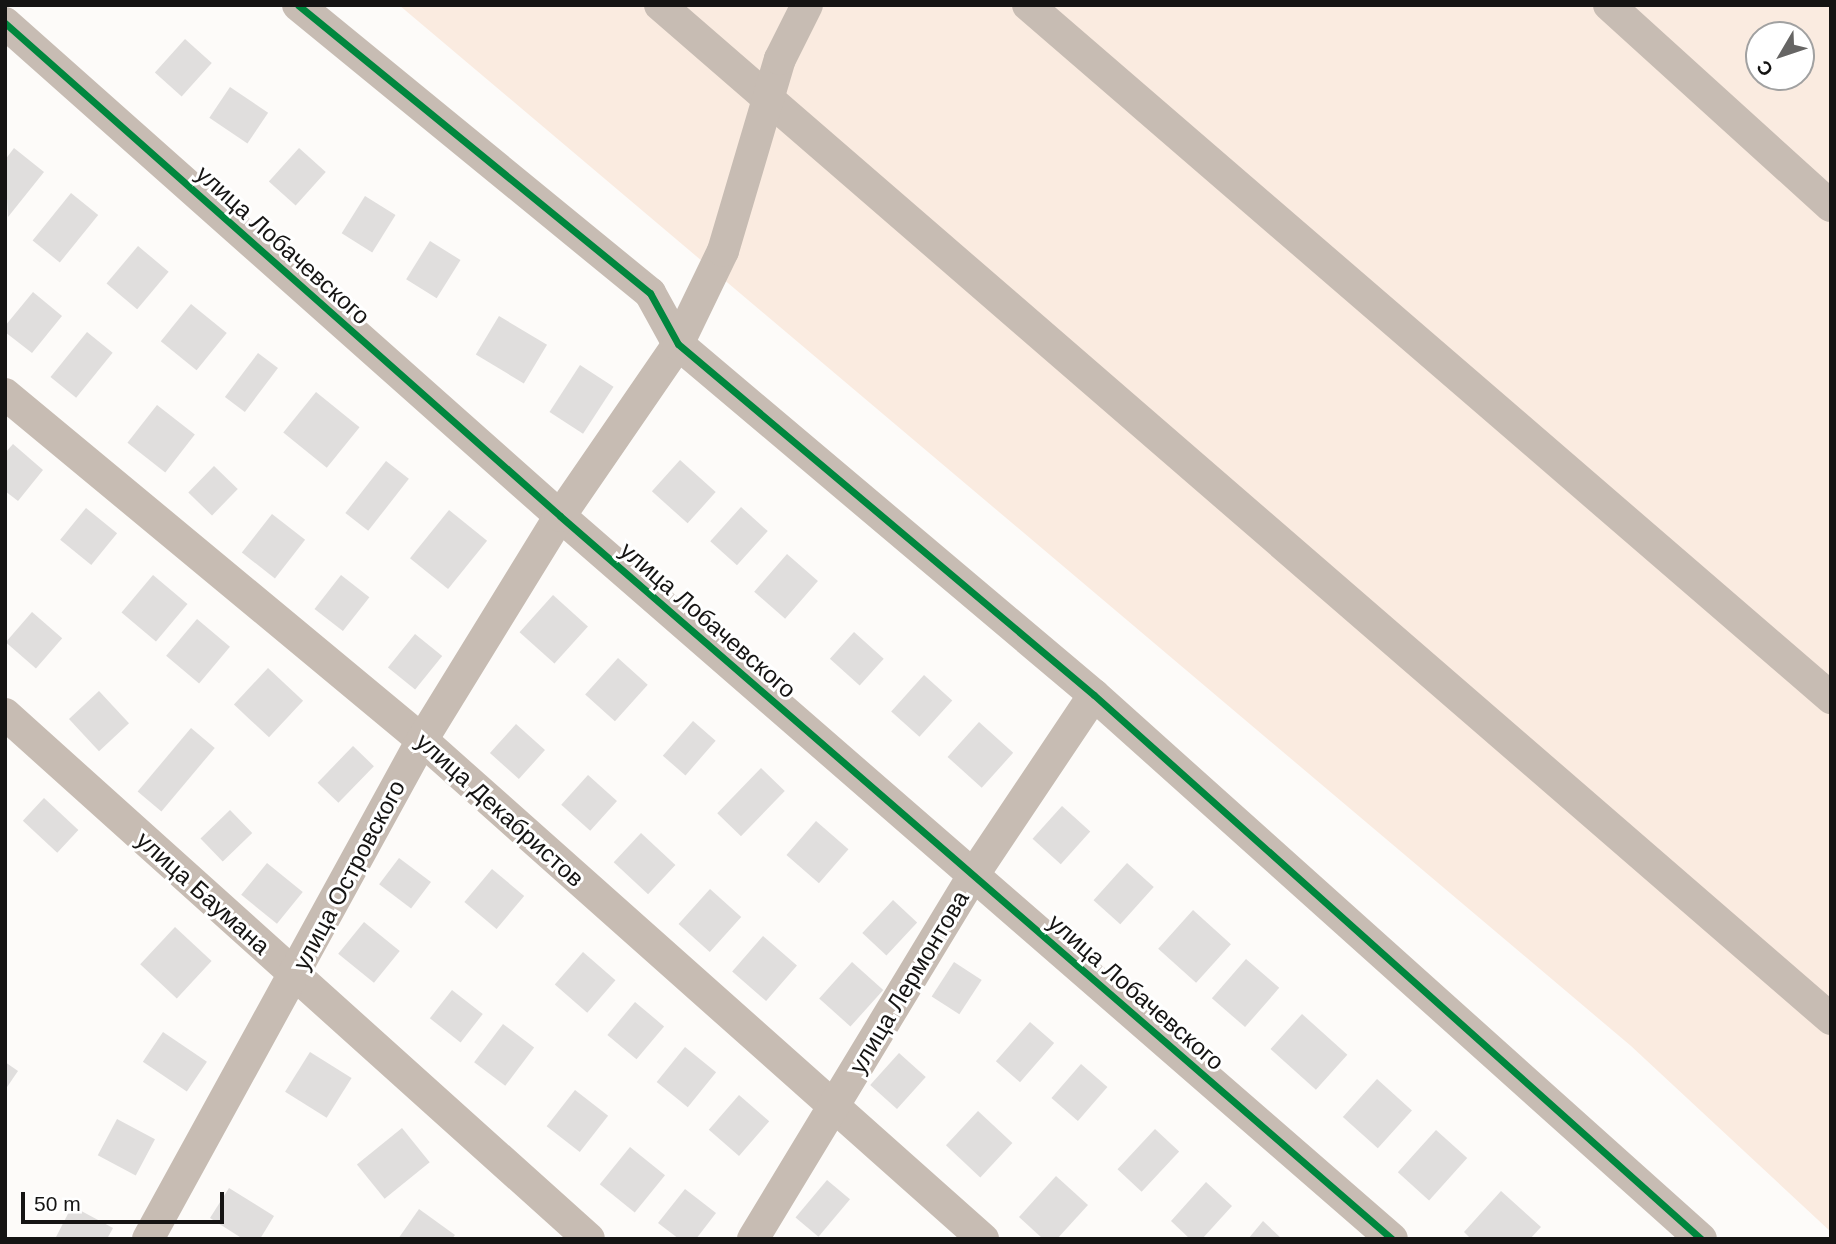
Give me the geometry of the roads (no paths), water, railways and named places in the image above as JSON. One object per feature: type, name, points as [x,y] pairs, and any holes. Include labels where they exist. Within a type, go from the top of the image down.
[{"type":"street","points":[[298,5],[650,293],[678,344],[1094,695],[1700,1239]]},
{"type":"street","points":[[660,5],[1831,1018]]},
{"type":"street","name":"улица Островского","points":[[148,1239],[422,740],[559,516],[678,344],[723,251],[780,59],[807,5]]},
{"type":"street","points":[[1028,5],[1831,698]]},
{"type":"street","points":[[1609,5],[1831,206]]},
{"type":"street","name":"улица Лобачевского","points":[[5,23],[559,516],[1392,1239]]},
{"type":"street","name":"улица Декабристов","points":[[5,394],[422,740],[983,1239]]},
{"type":"street","name":"улица Лермонтова","points":[[753,1239],[972,877],[1094,695]]},
{"type":"street","name":"улица Баумана","points":[[5,714],[589,1239]]}]
